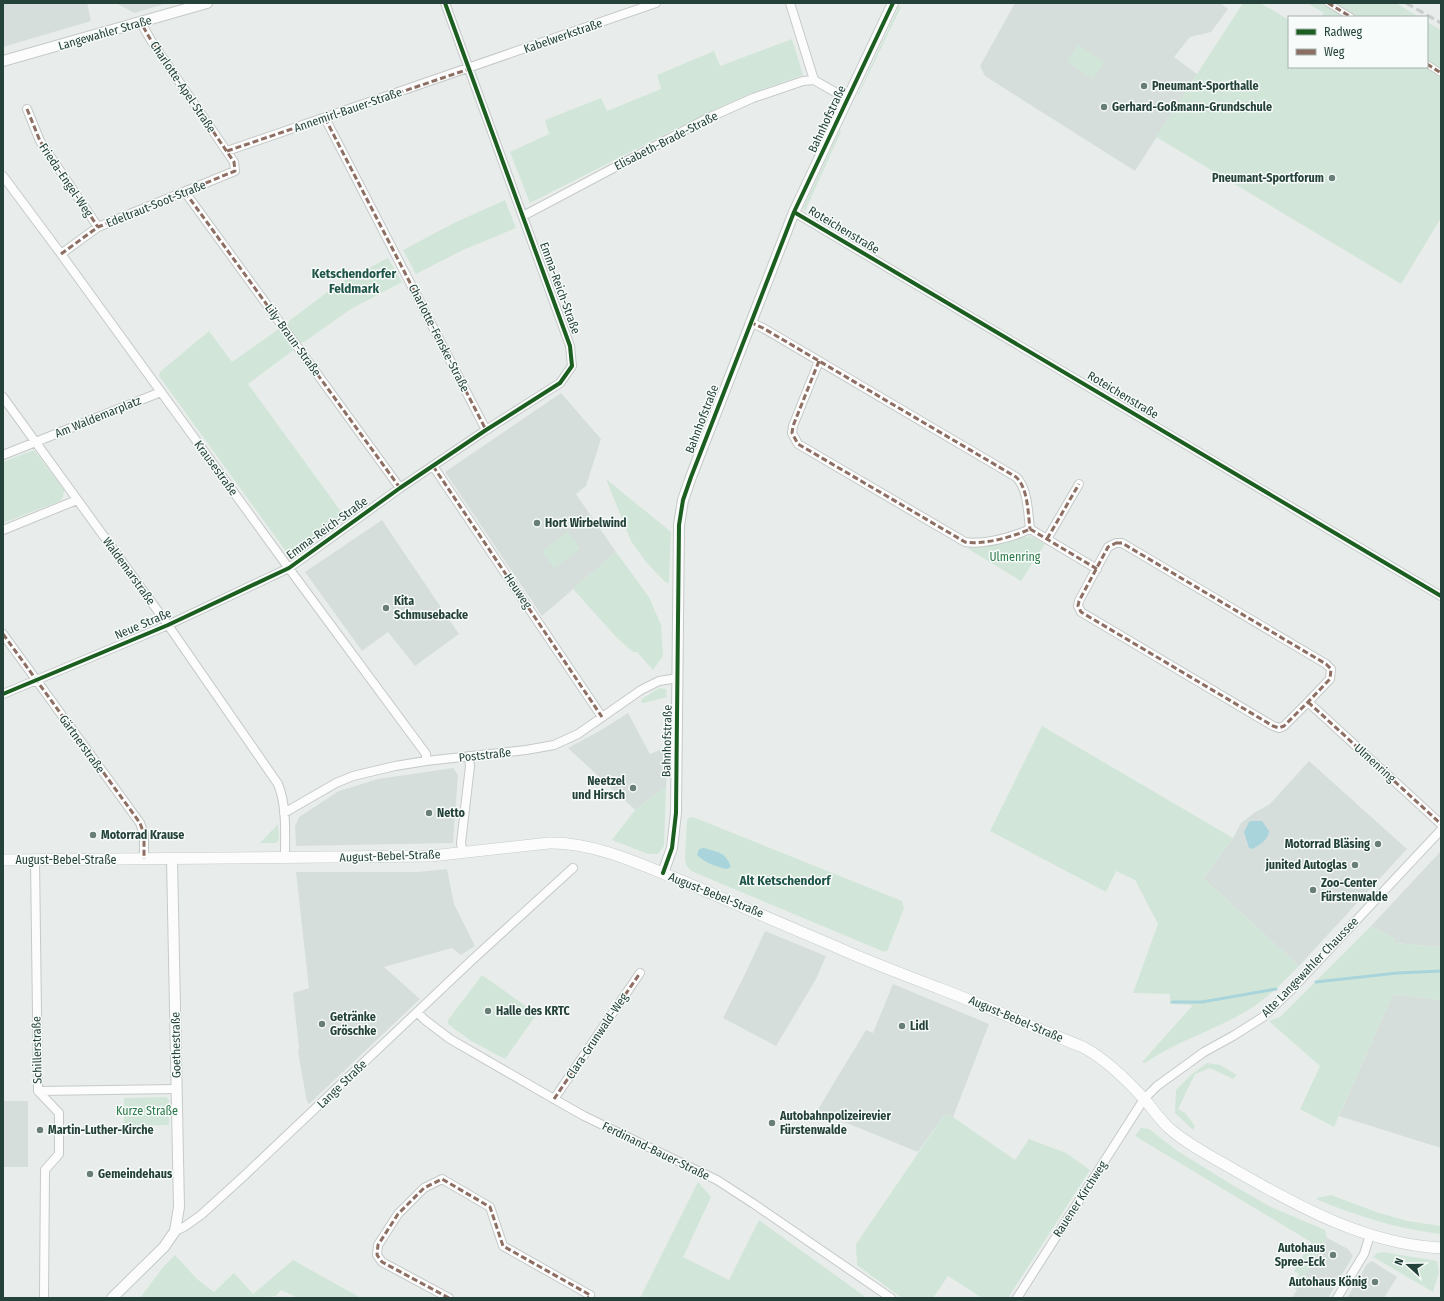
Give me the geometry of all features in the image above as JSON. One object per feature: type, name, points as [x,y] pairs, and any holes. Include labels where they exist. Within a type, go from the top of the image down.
[{"type":"main road","name":"August-Bebel-Straße","points":[[3,860],[431,856],[549,843],[575,844],[610,853],[663,873],[879,965],[947,991],[1083,1047],[1096,1054],[1116,1071],[1144,1099],[1169,1128],[1189,1143],[1283,1198],[1370,1235],[1388,1241],[1422,1247],[1441,1248]]},
{"type":"street","name":"Langewahler Straße","points":[[3,62],[207,3]]},
{"type":"street","name":"Emma-Reich-Straße","points":[[289,568],[400,488],[486,430],[560,383],[572,366],[570,346],[445,3]]},
{"type":"street","name":"Kabelwerkstraße","points":[[469,68],[656,3]]},
{"type":"street","points":[[790,3],[814,80],[847,99]]},
{"type":"street","name":"Bahnhofstraße","points":[[663,873],[672,848],[676,808],[678,552],[679,525],[684,500],[691,477],[750,322],[794,212],[893,3]]},
{"type":"street","points":[[1328,3],[1349,16]]},
{"type":"street","name":"Charlotte-Apel-Straße","points":[[141,23],[152,42],[227,151]]},
{"type":"street","points":[[1428,65],[1441,73]]},
{"type":"street","name":"Annemirl-Bauer-Straße","points":[[227,151],[469,68]]},
{"type":"street","name":"Elisabeth-Brade-Straße","points":[[523,216],[706,119],[753,98],[803,81],[814,80]]},
{"type":"street","name":"Frieda-Engel-Weg","points":[[27,109],[40,141],[98,227]]},
{"type":"street","name":"Charlotte-Fenske-Straße","points":[[325,118],[486,430]]},
{"type":"street","name":"Edeltraut-Soot-Straße","points":[[61,254],[98,227],[235,171],[234,162],[227,151]]},
{"type":"street","name":"Krausestraße","points":[[3,176],[426,754],[426,761]]},
{"type":"street","name":"Lily-Braun-Straße","points":[[185,192],[400,488]]},
{"type":"street","name":"Roteichenstraße","points":[[794,212],[1441,596]]},
{"type":"street","points":[[750,322],[763,328],[1016,477],[1021,482],[1024,489],[1030,529]]},
{"type":"street","points":[[818,361],[793,426],[792,433],[798,444],[965,542],[975,544],[1020,534],[1030,529]]},
{"type":"street","name":"Am Waldemarplatz","points":[[3,455],[161,392]]},
{"type":"street","name":"Waldemarstraße","points":[[3,397],[168,625],[278,784],[281,791],[284,813],[285,858]]},
{"type":"street","name":"Heuweg","points":[[433,466],[602,717]]},
{"type":"street","points":[[1047,539],[1079,484]]},
{"type":"street","points":[[3,530],[77,500]]},
{"type":"street","points":[[1030,529],[1097,569]]},
{"type":"street","points":[[1116,543],[1122,543],[1326,664],[1331,669],[1330,679],[1308,702],[1284,726],[1279,728],[1273,726],[1081,612],[1078,606],[1079,601],[1108,547],[1116,543]]},
{"type":"street","name":"Neue Straße","points":[[3,694],[168,625],[289,568]]},
{"type":"street","name":"Gärtnerstraße","points":[[3,634],[140,824],[144,834],[144,859]]},
{"type":"street","name":"Poststraße","points":[[284,813],[336,783],[353,776],[395,766],[426,761],[526,750],[554,745],[578,734],[641,690],[659,681],[678,678]]},
{"type":"street","name":"Ulmenring","points":[[1308,702],[1441,824]]},
{"type":"street","points":[[463,853],[461,843],[470,766],[469,756]]},
{"type":"street","name":"Alte Langewahler Chaussee","points":[[1144,1099],[1157,1086],[1204,1052],[1233,1036],[1263,1016],[1291,990],[1441,830]]},
{"type":"street","name":"Goethestraße","points":[[172,859],[179,1207],[175,1231]]},
{"type":"street","name":"Schillerstraße","points":[[35,860],[38,1091],[59,1113],[60,1154],[45,1170],[44,1298]]},
{"type":"street","name":"Lange Straße","points":[[112,1298],[164,1247],[175,1231],[184,1227],[201,1214],[239,1180],[472,960],[573,868]]},
{"type":"street","name":"Clara-Grunwald-Weg","points":[[554,1099],[640,973]]},
{"type":"street","name":"Ferdinand-Bauer-Straße","points":[[418,1012],[425,1020],[450,1039],[584,1116],[717,1180],[891,1298]]},
{"type":"street","points":[[38,1091],[176,1089]]},
{"type":"street","name":"Rauener Kirchweg","points":[[1017,1298],[1144,1099]]},
{"type":"street","points":[[449,1298],[382,1262],[377,1255],[378,1245],[398,1214],[424,1188],[442,1179],[490,1207],[503,1246],[590,1295],[588,1298]]},
{"type":"street","points":[[1337,1298],[1364,1254],[1370,1235]]},
{"type":"shaded area","points":[[3,3],[87,3],[91,21],[3,47]]},
{"type":"shaded area","points":[[116,3],[168,3],[134,13]]},
{"type":"shaded area","name":"Gerhard-Goßmann-Grundschule","points":[[1015,3],[1220,3],[1228,9],[1211,32],[1190,37],[1174,57],[1197,74],[1135,171],[985,76],[980,66]]},
{"type":"shaded area","name":"Hort Wirbelwind","points":[[561,393],[601,439],[586,486],[576,494],[616,552],[542,616],[445,472]]},
{"type":"shaded area","name":"Kita Schmusebacke","points":[[382,520],[459,634],[415,666],[388,632],[362,651],[305,572]]},
{"type":"shaded area","points":[[628,713],[650,754],[669,746],[666,787],[635,810],[568,748]]},
{"type":"shaded area","points":[[1309,761],[1407,849],[1299,966],[1203,878],[1233,838],[1241,823],[1254,813],[1270,804]]},
{"type":"shaded area","name":"Netto","points":[[453,768],[458,775],[453,843],[296,846],[295,826],[299,817],[339,791],[378,779]]},
{"type":"shaded area","points":[[1441,851],[1441,947],[1395,943],[1394,938],[1371,926]]},
{"type":"shaded area","points":[[447,869],[454,904],[475,946],[461,955],[452,948],[384,967],[420,999],[309,1104],[307,1102],[298,1052],[299,1048],[293,993],[309,988],[296,872],[417,872]]},
{"type":"shaded area","points":[[765,931],[826,956],[816,979],[776,1046],[723,1018]]},
{"type":"shaded area","points":[[893,984],[989,1024],[953,1117],[945,1114],[918,1152],[817,1111],[866,1030],[873,1033]]},
{"type":"shaded area","points":[[1393,994],[1441,1000],[1441,1148],[1339,1116]]},
{"type":"shaded area","points":[[3,1101],[28,1101],[28,1167],[3,1167]]},
{"type":"shaded area","points":[[1327,1238],[1348,1249],[1353,1256],[1328,1298],[1292,1298]]},
{"type":"shaded area","name":"Autohaus König","points":[[1372,1261],[1397,1277],[1384,1298],[1347,1298],[1367,1264]]},
{"type":"green space","name":"Pneumant-Sportforum","points":[[1243,3],[1260,3],[1288,19],[1288,68],[1428,68],[1428,23],[1441,30],[1441,218],[1401,284],[1156,137]]},
{"type":"green space","points":[[1307,3],[1396,3],[1417,16],[1322,16],[1324,13]]},
{"type":"green space","points":[[899,6],[901,7],[858,96],[858,94]]},
{"type":"green space","points":[[792,39],[803,75],[749,94],[709,112],[530,203],[510,152],[549,134],[545,120],[601,98],[607,111],[661,89],[657,75],[714,51],[720,66]]},
{"type":"green space","points":[[1078,45],[1104,62],[1093,79],[1067,62]]},
{"type":"green space","points":[[840,130],[840,134],[805,211],[803,208]]},
{"type":"green space","points":[[505,200],[516,228],[463,250],[416,274],[403,250],[454,223]]},
{"type":"green space","points":[[388,258],[402,282],[351,309],[304,342],[300,343],[287,327],[289,321],[338,284]]},
{"type":"green space","points":[[280,328],[295,349],[248,384],[345,517],[290,557],[159,376],[160,372],[209,331],[232,362]]},
{"type":"green space","points":[[34,450],[64,490],[63,497],[60,501],[3,523],[3,462]]},
{"type":"green space","points":[[606,479],[671,532],[669,583],[665,582],[646,562],[631,541]]},
{"type":"green space","points":[[568,532],[580,549],[554,568],[542,551]]},
{"type":"green space","name":"Ulmenring","points":[[1031,536],[1045,544],[1021,581],[967,548]]},
{"type":"green space","points":[[616,552],[649,597],[661,625],[663,656],[653,670],[637,652],[633,652],[618,639],[573,589]]},
{"type":"green space","points":[[659,688],[666,689],[667,697],[643,703],[641,702],[642,699]]},
{"type":"green space","points":[[1042,726],[1233,838],[1203,878],[1299,966],[1272,992],[1253,1007],[1226,1022],[1171,1048],[1145,1063],[1142,1062],[1193,1005],[1170,1004],[1170,994],[1133,993],[1158,924],[1135,880],[1116,871],[1106,892],[990,831]]},
{"type":"green space","points":[[666,787],[664,846],[658,854],[648,854],[612,840],[635,810]]},
{"type":"green space","points":[[693,817],[902,901],[904,908],[886,952],[691,871],[686,865],[685,857],[687,820]]},
{"type":"green space","points":[[278,824],[279,840],[276,843],[260,843]]},
{"type":"green space","points":[[1371,926],[1394,938],[1395,943],[1441,947],[1441,1000],[1393,994],[1334,1127],[1300,1109],[1320,1066],[1269,1021],[1280,1017]]},
{"type":"green space","points":[[482,975],[537,1014],[505,1059],[471,1041],[448,1024],[448,1020]]},
{"type":"green space","points":[[1207,1063],[1220,1065],[1237,1075],[1233,1079],[1210,1068],[1195,1074],[1178,1109],[1185,1113],[1195,1126],[1193,1130],[1175,1113],[1176,1090],[1192,1074]]},
{"type":"green space","name":"Kurze Straße","points":[[166,1097],[169,1100],[169,1125],[124,1126],[124,1098]]},
{"type":"green space","points":[[945,1114],[953,1117],[1015,1160],[1029,1139],[1066,1153],[1090,1170],[1008,1298],[982,1298],[948,1276],[933,1298],[902,1298],[857,1265],[856,1244]]},
{"type":"green space","points":[[1141,1128],[1149,1129],[1176,1150],[1271,1207],[1325,1230],[1327,1238],[1297,1290],[1292,1287],[1299,1274],[1294,1271],[1311,1242],[1135,1136]]},
{"type":"green space","points":[[698,1182],[711,1197],[683,1257],[729,1280],[759,1220],[867,1298],[640,1298]]},
{"type":"green space","points":[[1331,1195],[1379,1213],[1408,1221],[1441,1226],[1441,1234],[1409,1229],[1377,1221],[1316,1199]]},
{"type":"green space","points":[[1383,1252],[1437,1261],[1439,1272],[1433,1292],[1373,1257],[1377,1253]]},
{"type":"green space","points":[[175,1255],[197,1279],[214,1292],[234,1273],[253,1294],[293,1260],[361,1298],[298,1298],[281,1290],[276,1296],[245,1298],[140,1298],[164,1266]]},
{"type":"water","points":[[1251,821],[1262,821],[1269,831],[1267,837],[1252,849],[1249,848],[1244,832]]},
{"type":"water","points":[[704,848],[724,855],[731,867],[727,869],[711,864],[697,855],[699,849]]},
{"type":"waterway","points":[[1316,982],[1397,973],[1441,971]]},
{"type":"waterway","points":[[1172,1002],[1202,1002],[1276,989]]},
{"type":"railway","points":[[1406,3],[1441,23]]},
{"type":"marked path","points":[[1328,3],[1349,16]]},
{"type":"marked path","points":[[61,254],[98,227],[235,171],[234,162],[152,42],[141,23]]},
{"type":"marked path","points":[[1428,65],[1441,73]]},
{"type":"marked path","points":[[227,151],[469,69]]},
{"type":"marked path","points":[[27,109],[40,141],[98,227]]},
{"type":"marked path","points":[[325,118],[486,430]]},
{"type":"marked path","points":[[185,192],[400,488]]},
{"type":"marked path","points":[[750,322],[763,328],[1016,477],[1025,494],[1030,529]]},
{"type":"marked path","points":[[819,361],[793,426],[792,433],[798,444],[965,542],[973,543],[998,540],[1030,529]]},
{"type":"marked path","points":[[433,466],[602,717]]},
{"type":"marked path","points":[[1047,539],[1079,484]]},
{"type":"marked path","points":[[1030,529],[1097,569]]},
{"type":"marked path","points":[[1116,543],[1122,543],[1326,664],[1331,669],[1330,679],[1284,726],[1279,728],[1273,726],[1081,612],[1078,606],[1079,601],[1108,547],[1116,543]]},
{"type":"marked path","points":[[3,634],[140,823],[144,834],[144,859]]},
{"type":"marked path","points":[[1308,702],[1441,824]]},
{"type":"marked path","points":[[554,1099],[640,973]]},
{"type":"marked path","points":[[449,1298],[382,1262],[377,1255],[378,1245],[398,1214],[424,1188],[442,1179],[490,1207],[503,1246],[590,1295],[588,1298]]},
{"type":"cycle path","points":[[3,694],[168,625],[289,568],[400,488],[486,430],[560,383],[572,366],[570,346],[445,3]]},
{"type":"cycle path","points":[[663,873],[672,848],[676,813],[679,525],[683,500],[794,212],[893,3]]},
{"type":"cycle path","points":[[794,212],[1441,596]]},
{"type":"place","name":"Pneumant-Sporthalle","points":[[1144,86]]},
{"type":"place","name":"Gerhard-Goßmann-Grundschule","points":[[1104,107]]},
{"type":"place","name":"Pneumant-Sportforum","points":[[1332,178]]},
{"type":"place","name":"Hort Wirbelwind","points":[[537,523]]},
{"type":"place","name":"Kita Schmusebacke","points":[[386,608]]},
{"type":"place","name":"Neetzel und Hirsch","points":[[633,788]]},
{"type":"place","name":"Netto","points":[[429,813]]},
{"type":"place","name":"Motorrad Krause","points":[[93,835]]},
{"type":"place","name":"Motorrad Bläsing","points":[[1378,844]]},
{"type":"place","name":"junited Autoglas","points":[[1355,865]]},
{"type":"place","name":"Zoo-Center Fürstenwalde","points":[[1313,890]]},
{"type":"place","name":"Halle des KRTC","points":[[488,1011]]},
{"type":"place","name":"Getränke Gröschke","points":[[322,1024]]},
{"type":"place","name":"Lidl","points":[[902,1026]]},
{"type":"place","name":"Autobahnpolizeirevier Fürstenwalde","points":[[772,1123]]},
{"type":"place","name":"Martin-Luther-Kirche","points":[[40,1130]]},
{"type":"place","name":"Gemeindehaus","points":[[90,1174]]},
{"type":"place","name":"Autohaus Spree-Eck","points":[[1333,1255]]},
{"type":"place","name":"Autohaus König","points":[[1375,1282]]},
{"type":"district","name":"Ketschendorfer Feldmark","points":[[354,280]]},
{"type":"district","name":"Alt Ketschendorf","points":[[785,880]]}]
